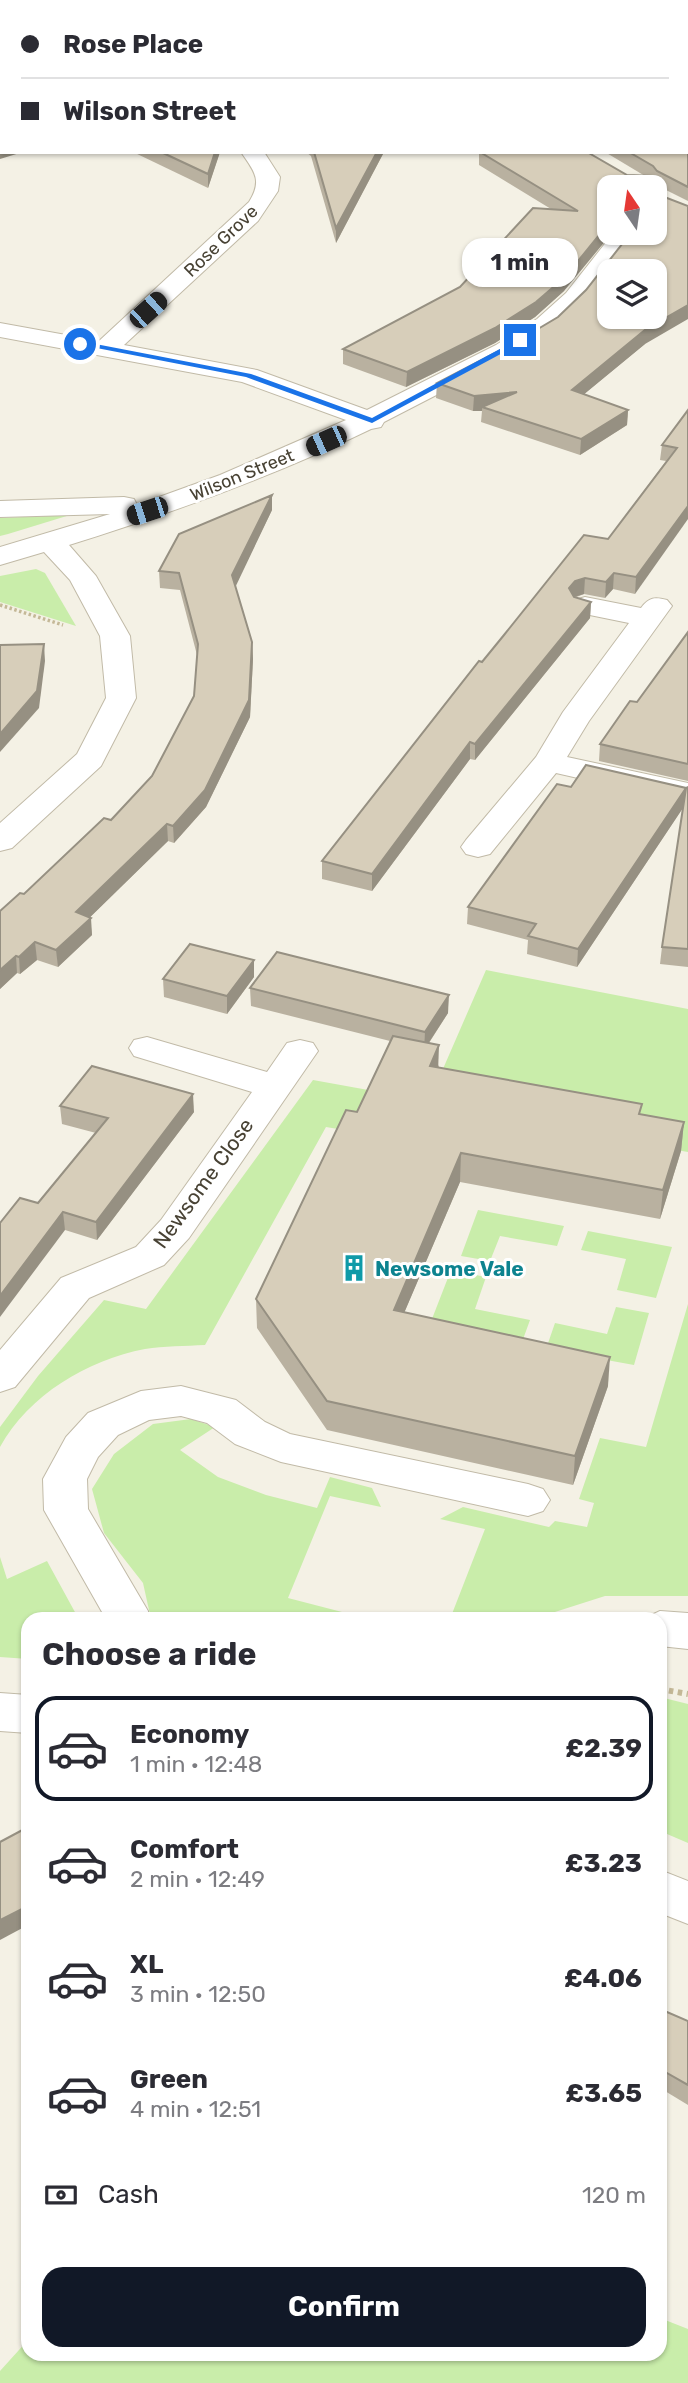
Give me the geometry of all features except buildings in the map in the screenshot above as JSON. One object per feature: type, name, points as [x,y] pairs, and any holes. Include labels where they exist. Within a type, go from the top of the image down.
[{"type":"street","name":"Rose Grove","points":[[106,348],[250,216],[267,195],[270,179],[265,165],[254,154]]},
{"type":"street","name":"Wilson Street","points":[[0,556],[171,503],[257,471],[372,421],[520,340],[558,315],[616,245]]},
{"type":"street","points":[[0,330],[248,375],[372,421]]},
{"type":"street","points":[[0,509],[171,503]]},
{"type":"street","points":[[0,841],[90,759],[121,698],[116,636],[82,576],[50,542]]},
{"type":"street","points":[[478,847],[549,761],[574,719],[653,612],[585,606]]},
{"type":"street","points":[[549,761],[578,770],[688,793]]},
{"type":"street","points":[[148,1048],[273,1086]]},
{"type":"street","name":"Newsome Close","points":[[0,1377],[75,1288],[150,1256],[175,1228],[300,1051]]},
{"type":"street","points":[[125,1612],[66,1510],[65,1479],[81,1448],[103,1424],[141,1406],[181,1401],[221,1411],[250,1433],[281,1447],[528,1500]]},
{"type":"street","points":[[667,1630],[688,1631]]},
{"type":"street","points":[[0,1712],[21,1714]]},
{"type":"street","points":[[667,1894],[688,1903]]},
{"type":"path","points":[[0,605],[77,630],[116,636]]},
{"type":"path","points":[[667,1690],[688,1694]]},
{"type":"green space","points":[[70,515],[8,534],[0,536],[0,518]]},
{"type":"green space","points":[[36,569],[45,573],[76,626],[0,602],[0,576]]},
{"type":"green space","points":[[486,970],[688,1009],[688,1152],[636,1143],[409,1141],[326,1127],[205,1345],[145,1349],[123,1354],[81,1371],[43,1396],[27,1411],[0,1447],[0,1427],[38,1376],[104,1300],[146,1309],[313,1080],[429,1101]]},
{"type":"green space","points":[[478,1210],[564,1226],[557,1246],[500,1236],[490,1261],[461,1256]]},
{"type":"green space","points":[[588,1231],[672,1247],[656,1298],[617,1290],[626,1259],[581,1250]]},
{"type":"green space","points":[[451,1270],[486,1277],[475,1309],[530,1320],[522,1342],[430,1324]]},
{"type":"green space","points":[[688,1304],[688,1596],[605,1596],[555,1612],[453,1612],[485,1529],[440,1519],[463,1507],[549,1527],[555,1521],[587,1527],[594,1503],[579,1499],[600,1438],[646,1447]]},
{"type":"green space","points":[[616,1307],[649,1313],[634,1365],[546,1349],[555,1323],[607,1334]]},
{"type":"green space","points":[[191,1419],[215,1427],[180,1450],[218,1477],[266,1495],[317,1508],[330,1477],[372,1488],[381,1507],[330,1496],[288,1598],[342,1612],[149,1612],[143,1583],[104,1533],[92,1489],[114,1454],[153,1424]]},
{"type":"green space","points":[[0,1557],[7,1579],[47,1561],[75,1612],[21,1612],[21,1658],[0,1657]]},
{"type":"green space","points":[[667,1699],[688,1704],[688,1843],[667,1834]]},
{"type":"green space","points":[[667,2321],[688,2329],[688,2383],[0,2383],[0,2371],[21,2348],[21,2361],[667,2361]]},
{"type":"place","name":"Newsome Vale","points":[[354,1268]]},
{"type":"route","points":[[80,344],[248,375],[372,421],[520,340]]}]
